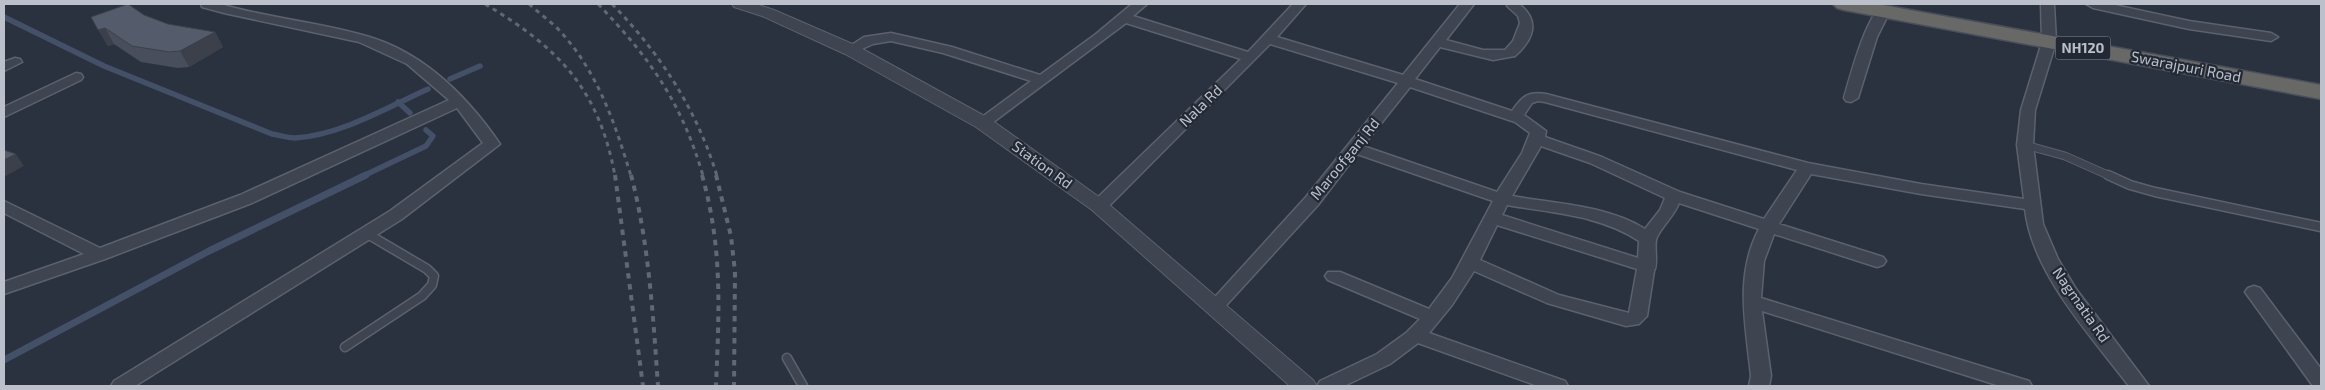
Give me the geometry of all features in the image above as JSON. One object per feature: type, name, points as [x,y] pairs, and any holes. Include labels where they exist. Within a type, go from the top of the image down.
[{"type":"highway","name":"Swarajpuri Road","points":[[1844,4],[2321,92]]},
{"type":"street","points":[[121,386],[396,215],[492,144],[459,101],[412,61],[363,39],[207,4]]},
{"type":"street","name":"Station Rd","points":[[740,4],[768,13],[851,50],[983,123],[1099,206],[1305,386]]},
{"type":"street","points":[[983,123],[1125,18],[1140,4]]},
{"type":"street","name":"Nala Rd","points":[[1099,206],[1251,58],[1300,4]]},
{"type":"street","name":"Maroofganj Rd","points":[[1214,308],[1312,201],[1466,4]]},
{"type":"street","points":[[1438,42],[1486,54],[1506,56],[1512,51],[1526,29],[1527,23],[1526,17],[1512,4]]},
{"type":"street","name":"Nagmatia Rd","points":[[2048,4],[2049,42],[2028,110],[2025,144],[2035,224],[2049,260],[2069,293],[2139,386]]},
{"type":"street","points":[[2093,4],[2181,23],[2271,37]]},
{"type":"street","points":[[1851,98],[1870,37],[1883,11]]},
{"type":"street","points":[[1125,18],[1251,58]]},
{"type":"street","points":[[851,50],[869,40],[891,37],[947,50],[1042,80]]},
{"type":"street","points":[[1268,39],[1407,81],[1515,117],[1538,131],[1538,140],[1502,199],[1470,264],[1449,299],[1416,335],[1390,355],[1326,386]]},
{"type":"street","points":[[4,113],[76,77]]},
{"type":"street","points":[[1515,117],[1527,100],[1538,97],[1546,98],[1807,168],[1921,189],[2032,205]]},
{"type":"street","points":[[4,288],[99,255],[246,199],[459,101]]},
{"type":"street","points":[[1538,140],[1596,160],[1674,196],[1876,261]]},
{"type":"street","points":[[1354,148],[1502,199],[1564,208],[1629,227],[1647,238],[1650,246],[1648,267],[1638,316],[1633,320],[1626,320],[1553,299],[1470,264]]},
{"type":"street","points":[[1759,386],[1761,376],[1753,302],[1754,269],[1768,226],[1807,168]]},
{"type":"street","points":[[1647,238],[1664,218],[1674,196]]},
{"type":"street","points":[[4,206],[99,255]]},
{"type":"street","points":[[1494,218],[1648,267]]},
{"type":"street","points":[[1334,276],[1433,318]]},
{"type":"street","points":[[2254,292],[2316,368],[2321,383]]},
{"type":"street","points":[[1753,302],[2022,386]]},
{"type":"street","points":[[1416,335],[1558,386]]},
{"type":"lane","points":[[2025,144],[2065,156],[2130,186],[2193,202],[2321,227]]},
{"type":"lane","points":[[345,347],[422,296],[432,285],[434,276],[427,269],[366,233]]},
{"type":"lane","points":[[787,358],[803,386]]},
{"type":"building","points":[[128,4],[144,15],[168,24],[215,32],[180,51],[169,52],[132,46],[105,28],[98,30],[91,17]]},
{"type":"building","points":[[4,150],[16,154],[4,160]]},
{"type":"waterway","points":[[4,17],[104,66],[272,134],[289,138],[329,132],[363,120],[399,103]]},
{"type":"waterway","points":[[450,79],[480,66]]},
{"type":"waterway","points":[[399,103],[428,89]]},
{"type":"waterway","points":[[399,103],[410,113]]},
{"type":"waterway","points":[[363,176],[426,146],[433,136],[426,130]]},
{"type":"waterway","points":[[4,360],[209,251],[366,175]]},
{"type":"railway","points":[[485,4],[534,37],[572,74],[586,95],[598,119],[608,145],[615,176]]},
{"type":"railway","points":[[529,4],[562,33],[578,53],[598,86],[613,121],[631,176]]},
{"type":"railway","points":[[598,4],[633,43],[662,83],[685,126],[703,176]]},
{"type":"railway","points":[[612,4],[646,42],[688,105],[709,152],[717,176]]},
{"type":"railway","points":[[615,175],[643,386]]},
{"type":"railway","points":[[631,175],[646,253],[658,386]]},
{"type":"railway","points":[[702,175],[709,202],[718,280],[716,386]]},
{"type":"railway","points":[[716,175],[731,236],[735,272],[734,386]]}]
